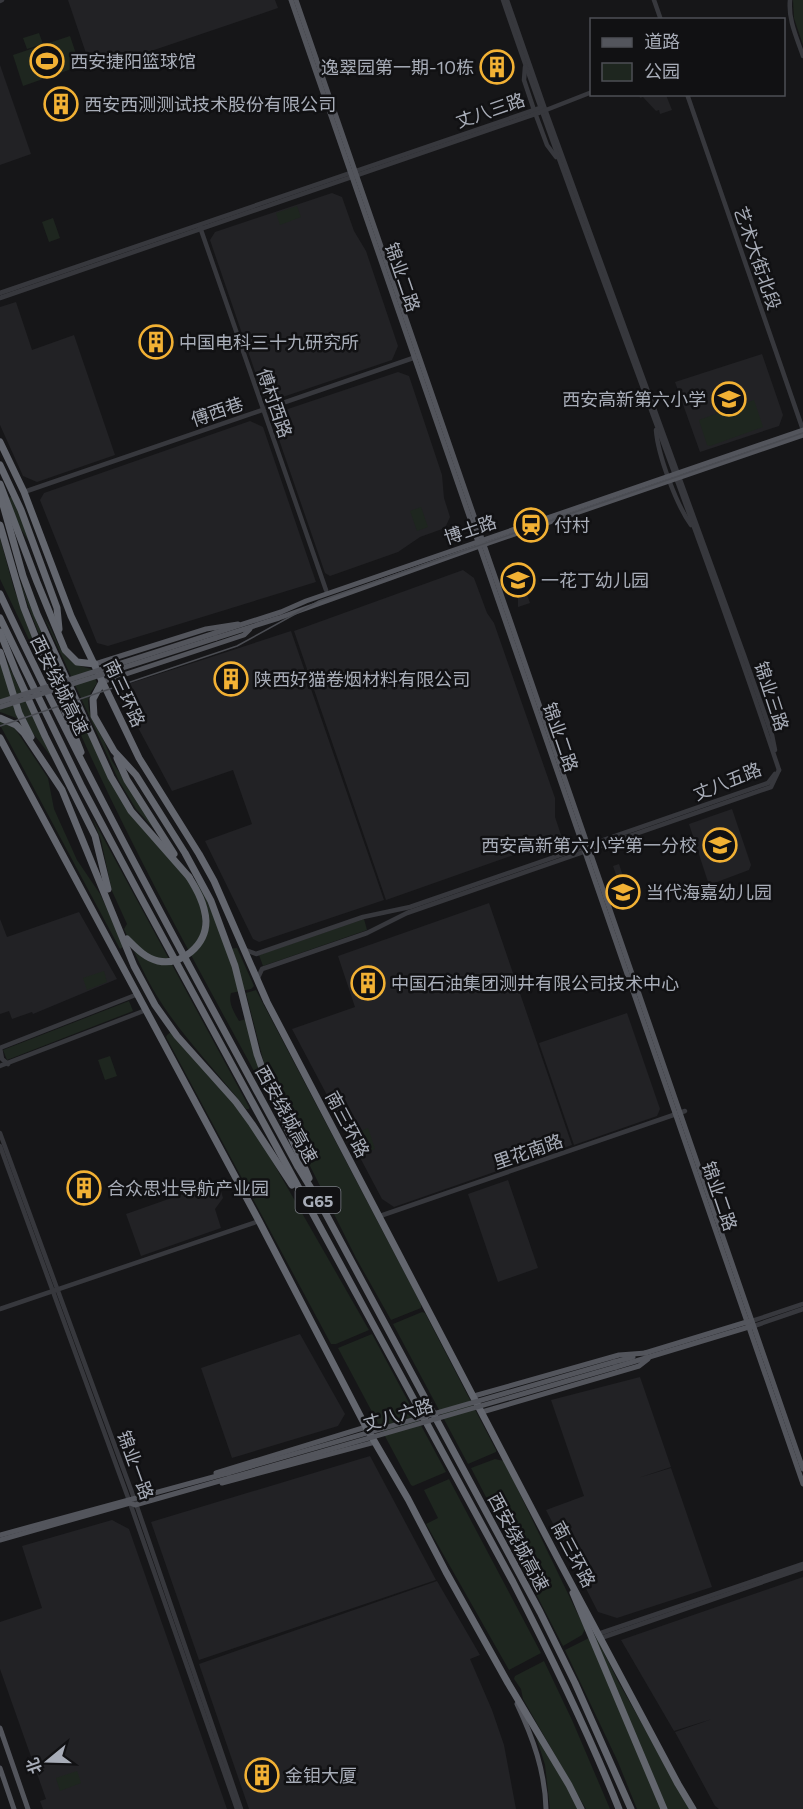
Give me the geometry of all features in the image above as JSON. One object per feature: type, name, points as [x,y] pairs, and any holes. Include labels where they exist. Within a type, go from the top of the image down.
[{"type":"highway","name":"南三环路","points":[[0,442],[24,492],[71,616],[139,758],[214,881],[257,980],[557,1557],[693,1809]]},
{"type":"highway","points":[[0,465],[21,510],[57,608],[61,641]]},
{"type":"highway","points":[[0,484],[61,641],[70,656],[77,662],[95,664]]},
{"type":"highway","points":[[0,494],[23,576],[37,614],[111,777],[144,828],[187,874]]},
{"type":"highway","points":[[0,525],[24,608],[100,798]]},
{"type":"highway","name":"西安绕城高速","points":[[0,594],[100,798],[540,1612],[575,1683],[631,1809]]},
{"type":"highway","name":"西安绕城高速","points":[[0,618],[82,787],[539,1632],[597,1755],[619,1809]]},
{"type":"highway","points":[[0,632],[45,736],[95,836],[100,850],[105,881],[124,938],[139,951],[156,960],[173,961],[182,958],[200,942],[206,923],[205,910],[187,874],[127,780],[114,751],[97,724],[92,708],[93,699],[102,682]]},
{"type":"highway","points":[[0,652],[19,713],[62,790],[144,986],[177,1036],[236,1102],[309,1209]]},
{"type":"highway","points":[[0,718],[15,724],[24,733],[62,790]]},
{"type":"highway","points":[[0,738],[147,1010],[366,1427],[408,1499],[508,1683],[581,1809]]},
{"type":"highway","points":[[114,751],[136,775],[195,871],[219,919],[235,966],[257,1054],[320,1203]]},
{"type":"highway","points":[[110,905],[121,926]]},
{"type":"highway","points":[[557,1557],[664,1809]]},
{"type":"main road","name":"锦业二路","points":[[291,0],[354,173]]},
{"type":"main road","name":"锦业二路","points":[[296,0],[586,848],[680,1113],[803,1484]]},
{"type":"main road","name":"博士路","points":[[215,636],[803,431]]},
{"type":"main road","points":[[95,664],[207,629],[250,625]]},
{"type":"main road","points":[[102,682],[244,635],[250,625]]},
{"type":"main road","points":[[0,702],[215,636]]},
{"type":"main road","points":[[0,707],[215,636]]},
{"type":"main road","name":"锦业二路","points":[[750,1324],[803,1469]]},
{"type":"main road","name":"丈八六路","points":[[0,1535],[132,1501],[191,1490],[229,1475],[647,1356],[750,1324]]},
{"type":"main road","points":[[474,1396],[620,1356],[647,1356]]},
{"type":"main road","points":[[482,1412],[639,1366],[647,1356]]},
{"type":"main road","points":[[198,1480],[228,1468],[366,1427]]},
{"type":"main road","points":[[191,1490],[230,1482],[375,1442]]},
{"type":"main road","name":"丈八六路","points":[[0,1540],[198,1480],[229,1475]]},
{"type":"main road","points":[[508,1683],[538,1754],[546,1809]]},
{"type":"main road","points":[[0,1728],[28,1809]]},
{"type":"main road","points":[[0,1768],[14,1809]]},
{"type":"street","points":[[505,0],[539,110],[547,145],[560,162],[675,477]]},
{"type":"street","points":[[505,0],[539,110],[675,477]]},
{"type":"street","points":[[654,0],[660,18]]},
{"type":"street","points":[[790,0],[791,22],[803,56]]},
{"type":"street","points":[[785,24],[791,22]]},
{"type":"street","name":"丈八三路","points":[[0,293],[590,93]]},
{"type":"street","name":"艺术大街北段","points":[[688,96],[803,431]]},
{"type":"street","name":"丈八三路","points":[[0,298],[200,226]]},
{"type":"street","name":"傅村西路","points":[[200,226],[326,590]]},
{"type":"street","name":"傅西巷","points":[[24,492],[417,357]]},
{"type":"street","name":"锦业三路","points":[[675,477],[683,514],[695,531],[741,656],[779,770]]},
{"type":"street","name":"锦业三路","points":[[675,477],[772,735],[779,770]]},
{"type":"street","name":"丈八五路","points":[[243,949],[256,954],[363,917],[410,907],[771,787],[779,770]]},
{"type":"street","name":"丈八五路","points":[[257,980],[262,969],[367,933],[407,912],[586,848]]},
{"type":"street","points":[[8,1064],[2,1059],[0,1048],[138,994]]},
{"type":"street","points":[[0,1066],[147,1010]]},
{"type":"street","name":"里花南路","points":[[380,1216],[680,1113]]},
{"type":"street","name":"锦业一路","points":[[0,1133],[55,1291]]},
{"type":"street","name":"锦业一路","points":[[0,1146],[132,1501],[239,1809]]},
{"type":"street","points":[[0,1310],[259,1221]]},
{"type":"street","name":"丈八六路","points":[[750,1324],[803,1307]]},
{"type":"street","points":[[600,1636],[803,1566]]},
{"type":"shaded area","points":[[68,0],[275,0],[278,8],[92,71]]},
{"type":"shaded area","points":[[0,65],[31,154],[0,165]]},
{"type":"shaded area","points":[[639,96],[666,96],[672,110],[660,114],[659,110],[656,111],[643,97]]},
{"type":"shaded area","points":[[332,193],[342,197],[354,231],[366,251],[398,346],[392,360],[271,401],[264,398],[210,240],[215,232]]},
{"type":"shaded area","points":[[16,302],[32,350],[74,335],[115,455],[37,482],[23,476],[0,425],[0,307]]},
{"type":"shaded area","name":"西安高新第六小学","points":[[762,354],[783,415],[779,426],[700,452],[675,382]]},
{"type":"shaded area","points":[[398,372],[409,376],[442,475],[444,498],[450,517],[445,528],[420,537],[398,552],[330,576],[325,573],[273,422],[279,412]]},
{"type":"shaded area","points":[[250,421],[263,427],[316,582],[108,646],[97,643],[40,500],[44,493]]},
{"type":"shaded area","name":"一花丁幼儿园","points":[[517,566],[530,603],[518,607],[518,592],[510,569]]},
{"type":"shaded area","points":[[463,570],[474,578],[487,613],[494,623],[555,798],[555,817],[562,838],[386,900],[294,631]]},
{"type":"shaded area","points":[[291,631],[384,900],[259,942],[253,939],[205,841],[252,824],[233,770],[172,791],[119,692],[122,686]]},
{"type":"shaded area","name":"西安高新第六小学第一分校","points":[[732,809],[751,865],[749,870],[709,885],[689,824]]},
{"type":"shaded area","name":"当代海嘉幼儿园","points":[[619,864],[633,906],[621,910],[618,901],[619,883],[613,866]]},
{"type":"shaded area","points":[[489,903],[572,1145],[394,1207],[382,1199],[292,1029],[355,1007],[338,956]]},
{"type":"shaded area","points":[[79,912],[117,979],[33,1014],[32,1012],[12,1019],[9,1011],[0,1014],[0,919],[7,937]]},
{"type":"shaded area","points":[[627,1013],[660,1109],[657,1116],[574,1145],[539,1043]]},
{"type":"shaded area","points":[[508,1180],[538,1268],[498,1282],[468,1194]]},
{"type":"shaded area","points":[[214,1183],[219,1184],[223,1198],[215,1209],[221,1228],[141,1256],[126,1214]]},
{"type":"shaded area","points":[[300,1334],[345,1414],[338,1426],[232,1458],[201,1368]]},
{"type":"shaded area","points":[[640,1377],[671,1467],[638,1478],[671,1468],[712,1587],[617,1618],[598,1612],[546,1510],[584,1496],[551,1400]]},
{"type":"shaded area","points":[[370,1456],[436,1580],[199,1660],[151,1522]]},
{"type":"shaded area","points":[[112,1520],[129,1529],[227,1809],[43,1809],[40,1801],[46,1799],[0,1669],[0,1622],[42,1608],[22,1546]]},
{"type":"shaded area","points":[[803,1577],[803,1809],[719,1809],[715,1806],[675,1732],[712,1719],[674,1731],[621,1640]]},
{"type":"shaded area","points":[[437,1581],[480,1655],[470,1659],[504,1745],[516,1809],[249,1809],[199,1664]]},
{"type":"green space","points":[[793,0],[803,0],[803,45],[794,18]]},
{"type":"green space","points":[[39,33],[43,44],[27,49],[23,38]]},
{"type":"green space","name":"西安捷阳篮球馆","points":[[70,36],[80,66],[23,86],[13,55]]},
{"type":"green space","points":[[297,206],[301,217],[280,225],[276,213]]},
{"type":"green space","points":[[53,218],[60,238],[49,242],[42,222]]},
{"type":"green space","points":[[754,400],[763,427],[710,446],[707,445],[699,420]]},
{"type":"green space","points":[[13,496],[32,546],[18,525],[9,498]]},
{"type":"green space","points":[[421,507],[428,527],[417,531],[410,511]]},
{"type":"green space","points":[[0,538],[14,589],[55,694],[0,579]]},
{"type":"green space","points":[[17,574],[38,625],[118,795],[193,884],[199,881],[227,949],[237,948],[254,986],[251,989],[231,993],[231,1004],[239,1021],[246,1019],[266,1093],[163,903],[99,774],[69,708]]},
{"type":"green space","points":[[44,617],[65,656],[91,669],[97,683],[88,701],[93,721],[112,761],[158,833],[136,809],[119,781]]},
{"type":"green space","points":[[5,658],[53,759],[32,732],[22,713]]},
{"type":"green space","points":[[0,661],[19,719],[0,712]]},
{"type":"green space","points":[[0,721],[14,728],[48,778],[54,809],[77,860],[100,894],[124,946],[120,949],[0,725]]},
{"type":"green space","points":[[92,817],[249,1109],[246,1109],[177,1026],[148,980],[124,929],[127,924],[112,891],[101,840]]},
{"type":"green space","points":[[364,919],[367,930],[263,966],[259,955]]},
{"type":"green space","points":[[104,971],[107,982],[87,990],[83,978]]},
{"type":"green space","points":[[256,990],[421,1304],[421,1308],[391,1320],[356,1258],[282,1110],[266,1071],[246,993]]},
{"type":"green space","points":[[129,1001],[133,1011],[7,1060],[3,1050]]},
{"type":"green space","points":[[171,1032],[255,1131],[369,1330],[331,1344],[166,1037]]},
{"type":"green space","points":[[110,1056],[117,1076],[105,1080],[98,1060]]},
{"type":"green space","points":[[368,1128],[375,1149],[363,1154],[356,1133]]},
{"type":"green space","points":[[422,1312],[425,1313],[496,1450],[468,1464],[393,1324]]},
{"type":"green space","points":[[372,1334],[446,1472],[413,1486],[338,1348]]},
{"type":"green space","points":[[495,1459],[504,1461],[585,1629],[582,1635],[563,1646],[471,1468]]},
{"type":"green space","points":[[449,1479],[541,1653],[509,1670],[426,1524],[438,1518],[424,1490]]},
{"type":"green space","points":[[595,1635],[619,1683],[690,1809],[637,1809],[618,1762],[565,1650]]},
{"type":"green space","points":[[544,1661],[610,1809],[586,1809],[523,1699],[521,1689],[514,1679],[515,1676]]},
{"type":"green space","points":[[536,1736],[578,1809],[550,1809],[545,1765]]},
{"type":"green space","points":[[77,1771],[81,1783],[60,1791],[56,1778]]},
{"type":"tram line","points":[[0,726],[237,646],[319,601],[803,433]]},
{"type":"place","name":"西安捷阳篮球馆","points":[[47,61]]},
{"type":"place","name":"逸翠园第一期-10栋","points":[[497,67]]},
{"type":"place","name":"西安西测测试技术股份有限公司","points":[[61,104]]},
{"type":"place","name":"中国电科三十九研究所","points":[[156,342]]},
{"type":"place","name":"西安高新第六小学","points":[[729,399]]},
{"type":"place","name":"付村","points":[[531,525]]},
{"type":"place","name":"一花丁幼儿园","points":[[518,580]]},
{"type":"place","name":"陕西好猫卷烟材料有限公司","points":[[231,679]]},
{"type":"place","name":"西安高新第六小学第一分校","points":[[720,845]]},
{"type":"place","name":"当代海嘉幼儿园","points":[[623,892]]},
{"type":"place","name":"中国石油集团测井有限公司技术中心","points":[[368,983]]},
{"type":"place","name":"合众思壮导航产业园","points":[[84,1188]]},
{"type":"place","name":"金钼大厦","points":[[262,1775]]}]
